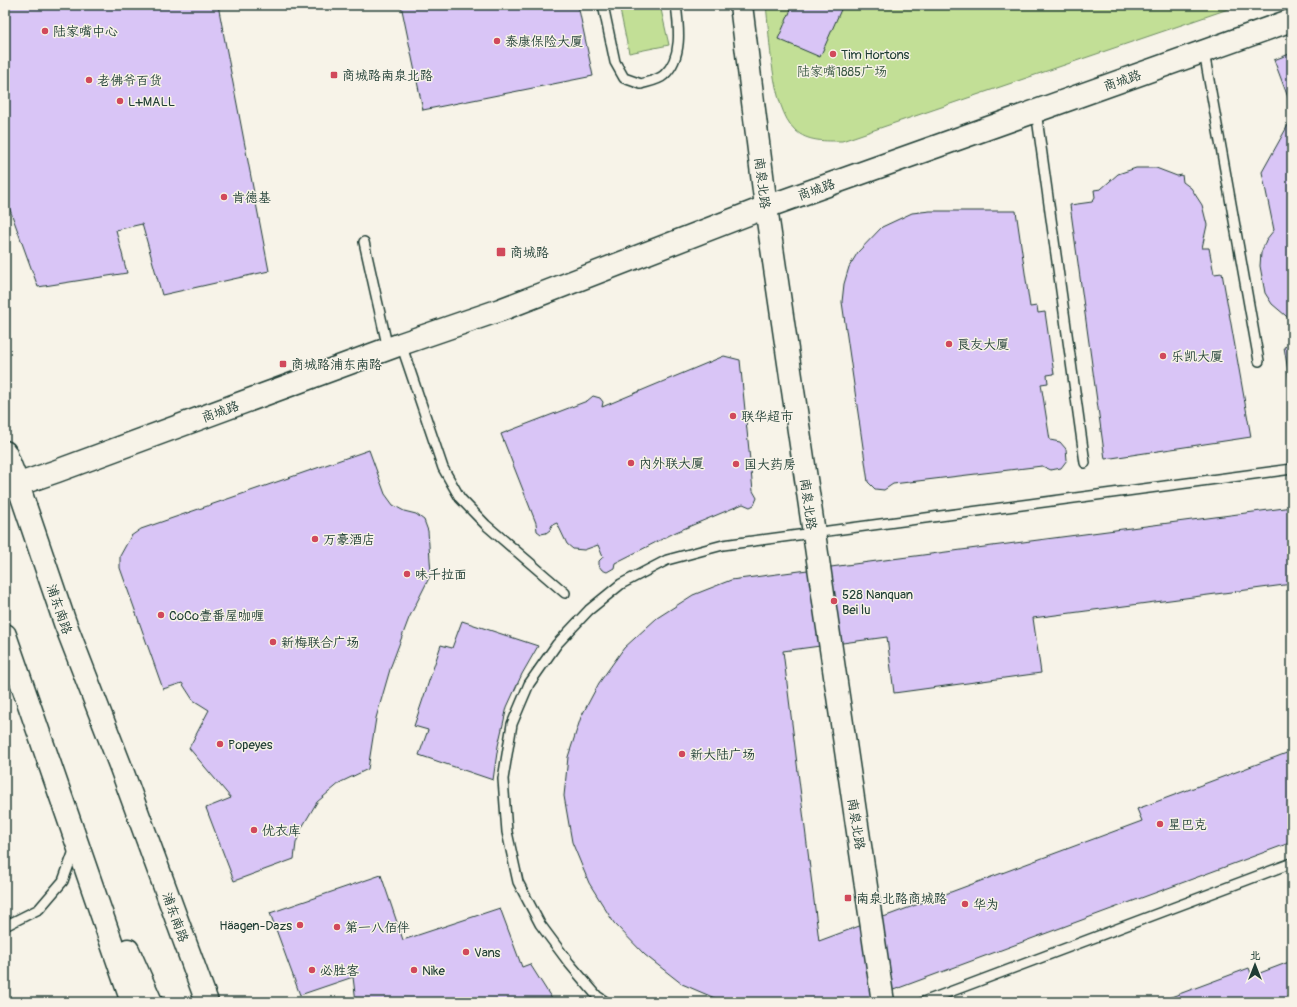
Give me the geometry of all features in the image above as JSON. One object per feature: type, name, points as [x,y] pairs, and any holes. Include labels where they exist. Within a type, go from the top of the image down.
[{"type":"street","name":"南泉北路","points":[[741,5],[766,207],[883,1002]]},
{"type":"street","name":"商城路","points":[[12,487],[395,346],[500,310],[766,207],[1292,20]]},
{"type":"street","name":"浦东南路","points":[[5,452],[12,487],[120,765],[207,1002]]},
{"type":"street","points":[[5,635],[132,1002]]},
{"type":"street","name":"浦东南路","points":[[120,765],[195,1002]]},
{"type":"street","points":[[56,783],[151,1002]]},
{"type":"lane","points":[[603,5],[615,62],[624,78],[641,84],[663,76],[674,62],[678,44],[679,26],[676,5]]},
{"type":"lane","points":[[1204,52],[1258,361]]},
{"type":"lane","points":[[1036,110],[1085,463]]},
{"type":"lane","points":[[364,242],[395,346],[443,468],[460,498],[486,525],[565,594]]},
{"type":"lane","points":[[606,1002],[597,996],[569,963],[540,924],[518,882],[507,832],[503,779],[512,724],[529,684],[557,644],[589,610],[621,584],[667,560],[723,545],[1292,469]]},
{"type":"lane","points":[[5,926],[39,909],[62,881],[77,843]]},
{"type":"lane","points":[[924,1002],[1292,863]]},
{"type":"green space","points":[[619,5],[660,5],[669,45],[629,53]]},
{"type":"green space","name":"陆家嘴1885广场","points":[[766,5],[1240,5],[842,141],[823,141],[805,137],[795,130],[787,119],[781,105],[776,89],[773,71]]},
{"type":"building","name":"L+MALL","points":[[5,5],[218,5],[269,271],[162,295],[142,224],[116,230],[127,273],[38,287],[5,196]]},
{"type":"building","name":"泰康保险大厦","points":[[401,5],[578,5],[593,76],[423,110]]},
{"type":"building","points":[[793,5],[843,5],[820,57],[778,39]]},
{"type":"building","points":[[1292,53],[1292,108],[1274,60]]},
{"type":"building","points":[[1292,118],[1292,321],[1272,304],[1265,293],[1260,266],[1261,253],[1266,240],[1274,230],[1262,172]]},
{"type":"building","name":"乐凯大厦","points":[[1136,168],[1156,168],[1177,176],[1182,175],[1183,182],[1191,188],[1202,205],[1207,225],[1202,248],[1209,248],[1214,274],[1222,273],[1251,437],[1105,459],[1070,205],[1092,202],[1095,197],[1094,190],[1101,189],[1118,174]]},
{"type":"building","name":"良友大厦","points":[[930,211],[1016,211],[1030,307],[1037,306],[1038,313],[1045,312],[1054,374],[1047,375],[1048,383],[1041,384],[1050,440],[1060,442],[1066,449],[1067,460],[1061,468],[1051,470],[1042,466],[893,484],[884,490],[875,489],[868,482],[842,302],[844,284],[849,267],[858,252],[882,227],[912,213]]},
{"type":"building","points":[[1292,345],[1292,395],[1284,347]]},
{"type":"building","name":"内外联大厦","points":[[724,356],[740,360],[753,491],[757,498],[754,505],[750,507],[743,504],[676,532],[615,563],[614,568],[607,572],[602,570],[599,566],[599,561],[603,557],[598,545],[584,550],[573,549],[567,544],[557,523],[552,525],[550,530],[546,533],[541,534],[537,531],[536,523],[501,434],[587,401],[593,396],[600,398],[603,402],[602,407]]},
{"type":"building","name":"新梅联合广场","points":[[369,450],[385,494],[393,505],[404,511],[416,514],[424,520],[428,531],[431,574],[409,618],[391,666],[376,718],[368,769],[341,782],[317,802],[301,829],[296,843],[294,859],[234,881],[206,808],[231,798],[189,748],[209,710],[193,700],[182,683],[163,689],[120,568],[120,556],[131,536],[141,529]]},
{"type":"building","name":"新大陆广场","points":[[1292,507],[1292,584],[1033,618],[1041,673],[894,693],[887,637],[783,651],[819,941],[1142,821],[1137,809],[1292,751],[1292,842],[861,1002],[724,1002],[682,984],[645,955],[614,923],[589,883],[572,842],[564,796],[568,757],[581,717],[599,683],[624,648],[657,618],[693,595],[731,580]]},
{"type":"building","points":[[462,621],[538,646],[522,674],[507,707],[498,746],[493,780],[419,755],[428,730],[414,726],[441,645],[452,648]]},
{"type":"building","name":"第一八佰伴","points":[[381,875],[403,940],[500,908],[522,967],[530,964],[554,1002],[356,1002],[353,977],[300,995],[270,913]]},
{"type":"building","points":[[1289,962],[1292,971],[1292,1002],[1164,1002],[1163,1000],[1249,968],[1252,976]]},
{"type":"place","name":"陆家嘴中心","points":[[45,31]]},
{"type":"place","name":"泰康保险大厦","points":[[497,41]]},
{"type":"place","name":"Tim Hortons","points":[[833,54]]},
{"type":"place","name":"商城路南泉北路","points":[[334,75]]},
{"type":"place","name":"老佛爷百货","points":[[89,80]]},
{"type":"place","name":"L+MALL","points":[[120,101]]},
{"type":"place","name":"肯德基","points":[[224,197]]},
{"type":"place","name":"商城路","points":[[501,252]]},
{"type":"place","name":"良友大厦","points":[[949,344]]},
{"type":"place","name":"乐凯大厦","points":[[1163,356]]},
{"type":"place","name":"商城路浦东南路","points":[[283,364]]},
{"type":"place","name":"联华超市","points":[[733,416]]},
{"type":"place","name":"内外联大厦","points":[[631,463]]},
{"type":"place","name":"国大药房","points":[[736,464]]},
{"type":"place","name":"万豪酒店","points":[[315,539]]},
{"type":"place","name":"味千拉面","points":[[407,574]]},
{"type":"place","name":"528 Nanquan Bei lu","points":[[834,601]]},
{"type":"place","name":"CoCo壹番屋咖喱","points":[[161,615]]},
{"type":"place","name":"新梅联合广场","points":[[273,642]]},
{"type":"place","name":"Popeyes","points":[[220,744]]},
{"type":"place","name":"新大陆广场","points":[[682,754]]},
{"type":"place","name":"星巴克","points":[[1160,824]]},
{"type":"place","name":"优衣库","points":[[254,830]]},
{"type":"place","name":"南泉北路商城路","points":[[848,898]]},
{"type":"place","name":"华为","points":[[965,904]]},
{"type":"place","name":"Häagen-Dazs","points":[[300,925]]},
{"type":"place","name":"第一八佰伴","points":[[337,927]]},
{"type":"place","name":"Vans","points":[[466,952]]},
{"type":"place","name":"必胜客","points":[[312,970]]},
{"type":"place","name":"Nike","points":[[414,970]]}]
